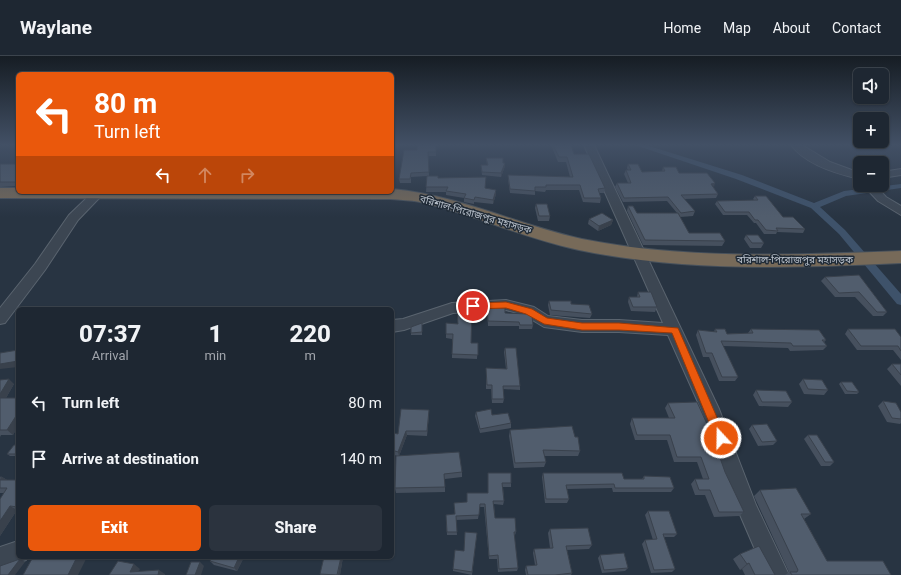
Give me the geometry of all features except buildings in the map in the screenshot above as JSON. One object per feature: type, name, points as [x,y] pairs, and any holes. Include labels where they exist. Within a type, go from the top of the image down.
[{"type":"highway","name":"বরিশাল-পিরোজপুর মহাসড়ক","points":[[0,193],[16,193]]},
{"type":"highway","name":"বরিশাল-পিরোজপুর মহাসড়ক","points":[[97,194],[358,194],[421,197],[578,244],[638,254],[723,260],[830,260],[901,257]]},
{"type":"street","points":[[600,169],[638,254],[675,330],[710,410],[748,510],[778,575]]},
{"type":"street","points":[[836,169],[853,174]]},
{"type":"street","points":[[889,174],[901,172]]},
{"type":"street","points":[[876,192],[882,199],[901,211]]},
{"type":"street","points":[[0,320],[40,267],[73,218],[97,194]]},
{"type":"street","points":[[394,326],[404,324],[452,308],[506,305],[529,311],[544,321],[582,326],[619,326],[675,330]]},
{"type":"street","points":[[0,558],[16,553]]},
{"type":"waterway","points":[[715,169],[814,206]]},
{"type":"waterway","points":[[814,206],[844,194],[901,186]]},
{"type":"waterway","points":[[814,206],[842,232],[901,301]]},
{"type":"route","points":[[473,306],[506,305],[529,311],[544,321],[582,326],[619,326],[675,330],[721,438]]}]
